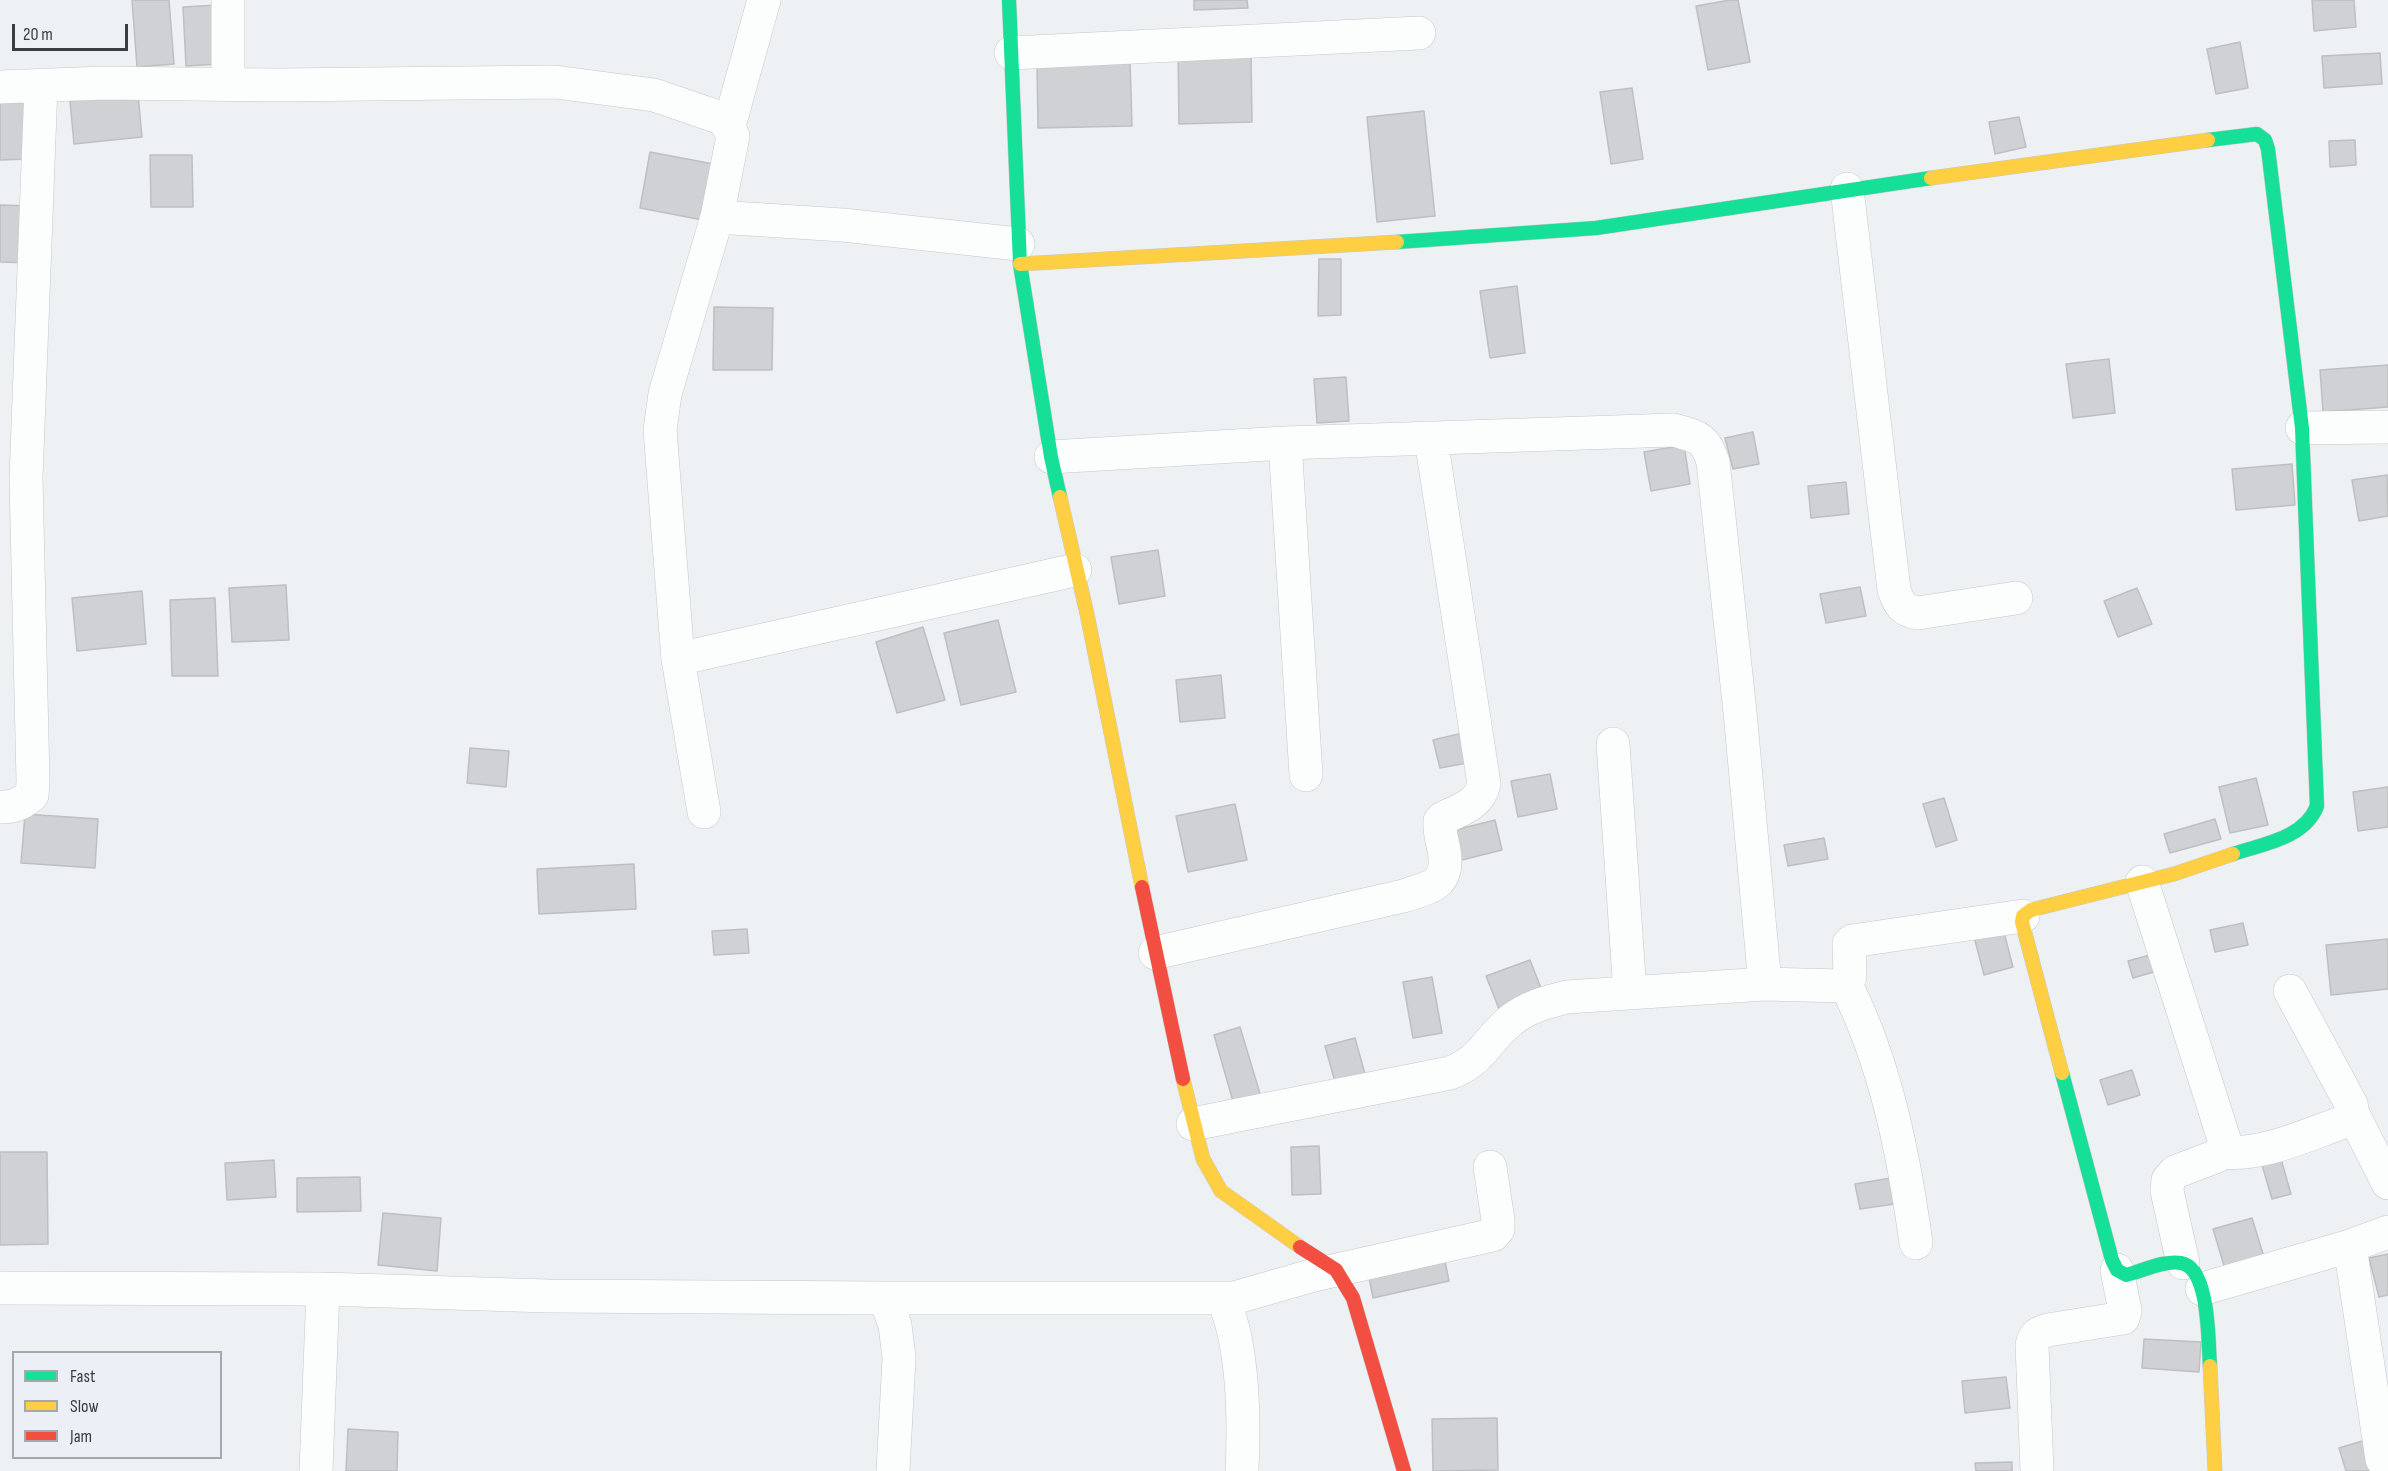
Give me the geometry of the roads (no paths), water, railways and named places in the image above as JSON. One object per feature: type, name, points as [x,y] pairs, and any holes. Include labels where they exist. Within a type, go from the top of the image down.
[{"type":"street","points":[[228,0],[228,84]]},
{"type":"street","points":[[729,126],[764,0]]},
{"type":"street","points":[[1009,0],[1019,254],[1052,457],[1075,570],[1087,614],[1155,953],[1193,1124],[1203,1159],[1221,1191],[1353,1298],[1404,1471]]},
{"type":"street","points":[[1011,53],[1419,33]]},
{"type":"street","points":[[0,87],[103,83],[555,82],[654,95],[724,119],[733,136],[717,217],[665,394],[660,430],[678,659],[704,812]]},
{"type":"street","points":[[0,807],[9,808],[22,803],[32,795],[14,584],[26,478],[41,86]]},
{"type":"street","points":[[717,217],[843,225],[1019,254],[1308,248],[1596,228],[1847,189],[2257,134],[2265,140],[2268,149],[2302,428],[2317,806],[2313,817],[2293,834],[2174,874],[2031,910],[2022,915],[1852,941],[1849,944],[1850,977],[1846,985]]},
{"type":"street","points":[[1847,189],[1892,578],[1899,603],[1907,612],[1918,613],[2016,598]]},
{"type":"street","points":[[2302,428],[2388,427]]},
{"type":"street","points":[[1052,457],[1285,443],[1674,430],[1698,437],[1708,446],[1713,462],[1739,700],[1765,984]]},
{"type":"street","points":[[1155,953],[1403,896],[1424,889],[1440,880],[1446,869],[1440,821],[1472,804],[1482,795],[1484,784],[1431,439]]},
{"type":"street","points":[[1285,443],[1306,776]]},
{"type":"street","points":[[678,659],[1075,570]]},
{"type":"street","points":[[1613,744],[1629,993]]},
{"type":"street","points":[[2142,882],[2224,1139],[2223,1152]]},
{"type":"street","points":[[2022,915],[2026,940],[2112,1260],[2117,1270],[2125,1311],[2122,1318],[2039,1332],[2033,1338],[2037,1471]]},
{"type":"street","points":[[1193,1124],[1450,1073],[1465,1068],[1481,1055],[1512,1019],[1536,1005],[1567,997],[1765,984],[1846,985]]},
{"type":"street","points":[[1846,985],[1861,1014],[1879,1069],[1902,1158],[1916,1243]]},
{"type":"street","points":[[2290,991],[2351,1104],[2353,1114],[2388,1184]]},
{"type":"street","points":[[2183,1263],[2167,1191],[2168,1180],[2175,1172],[2223,1152],[2238,1154],[2260,1150],[2344,1122],[2353,1114]]},
{"type":"street","points":[[0,1288],[323,1289],[548,1296],[885,1299],[1229,1298],[1325,1273],[1493,1235],[1498,1229],[1498,1220],[1490,1167]]},
{"type":"street","points":[[2202,1289],[2350,1246],[2388,1232]]},
{"type":"street","points":[[2350,1246],[2382,1459],[2388,1469]]},
{"type":"street","points":[[2117,1270],[2126,1275],[2170,1263],[2183,1263],[2195,1271],[2202,1289],[2207,1316],[2215,1471]]},
{"type":"street","points":[[316,1471],[323,1289]]},
{"type":"street","points":[[1229,1298],[1242,1389],[1244,1428],[1242,1471]]},
{"type":"street","points":[[885,1299],[895,1325],[899,1358],[893,1471]]}]
